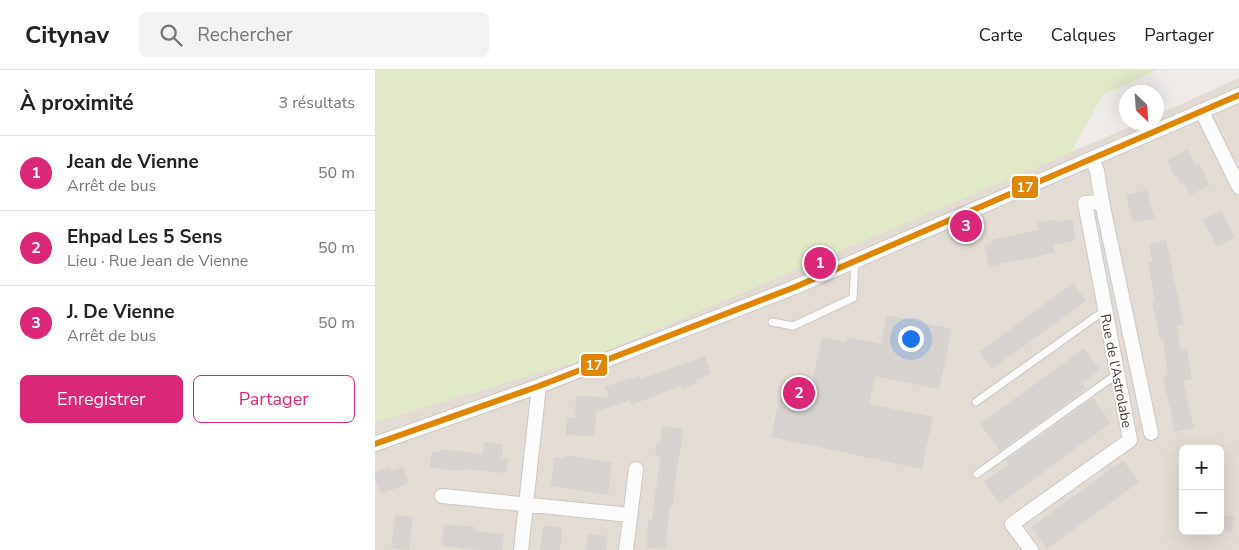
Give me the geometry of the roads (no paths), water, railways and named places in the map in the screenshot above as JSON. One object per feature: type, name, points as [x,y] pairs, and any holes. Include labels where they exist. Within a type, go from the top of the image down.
[{"type":"street","points":[[375,444],[539,386],[795,287],[1239,96]]},
{"type":"street","points":[[1202,112],[1239,187]]},
{"type":"street","name":"Rue de l'Astrolabe","points":[[1092,159],[1097,171],[1151,433]]},
{"type":"street","name":"Rue de l'Astrolabe","points":[[1031,550],[1012,524],[1130,440],[1085,203],[1102,202]]},
{"type":"street","points":[[521,550],[539,386]]},
{"type":"street","points":[[626,550],[636,469]]},
{"type":"street","points":[[442,496],[630,515]]},
{"type":"lane","points":[[773,322],[793,326],[853,298],[855,261]]},
{"type":"lane","points":[[976,402],[1105,310]]},
{"type":"lane","points":[[977,474],[1117,374]]},
{"type":"place","name":"J. De Vienne","points":[[966,226]]},
{"type":"place","name":"Jean de Vienne","points":[[820,263]]},
{"type":"place","name":"Ehpad Les 5 Sens","points":[[799,393]]}]
